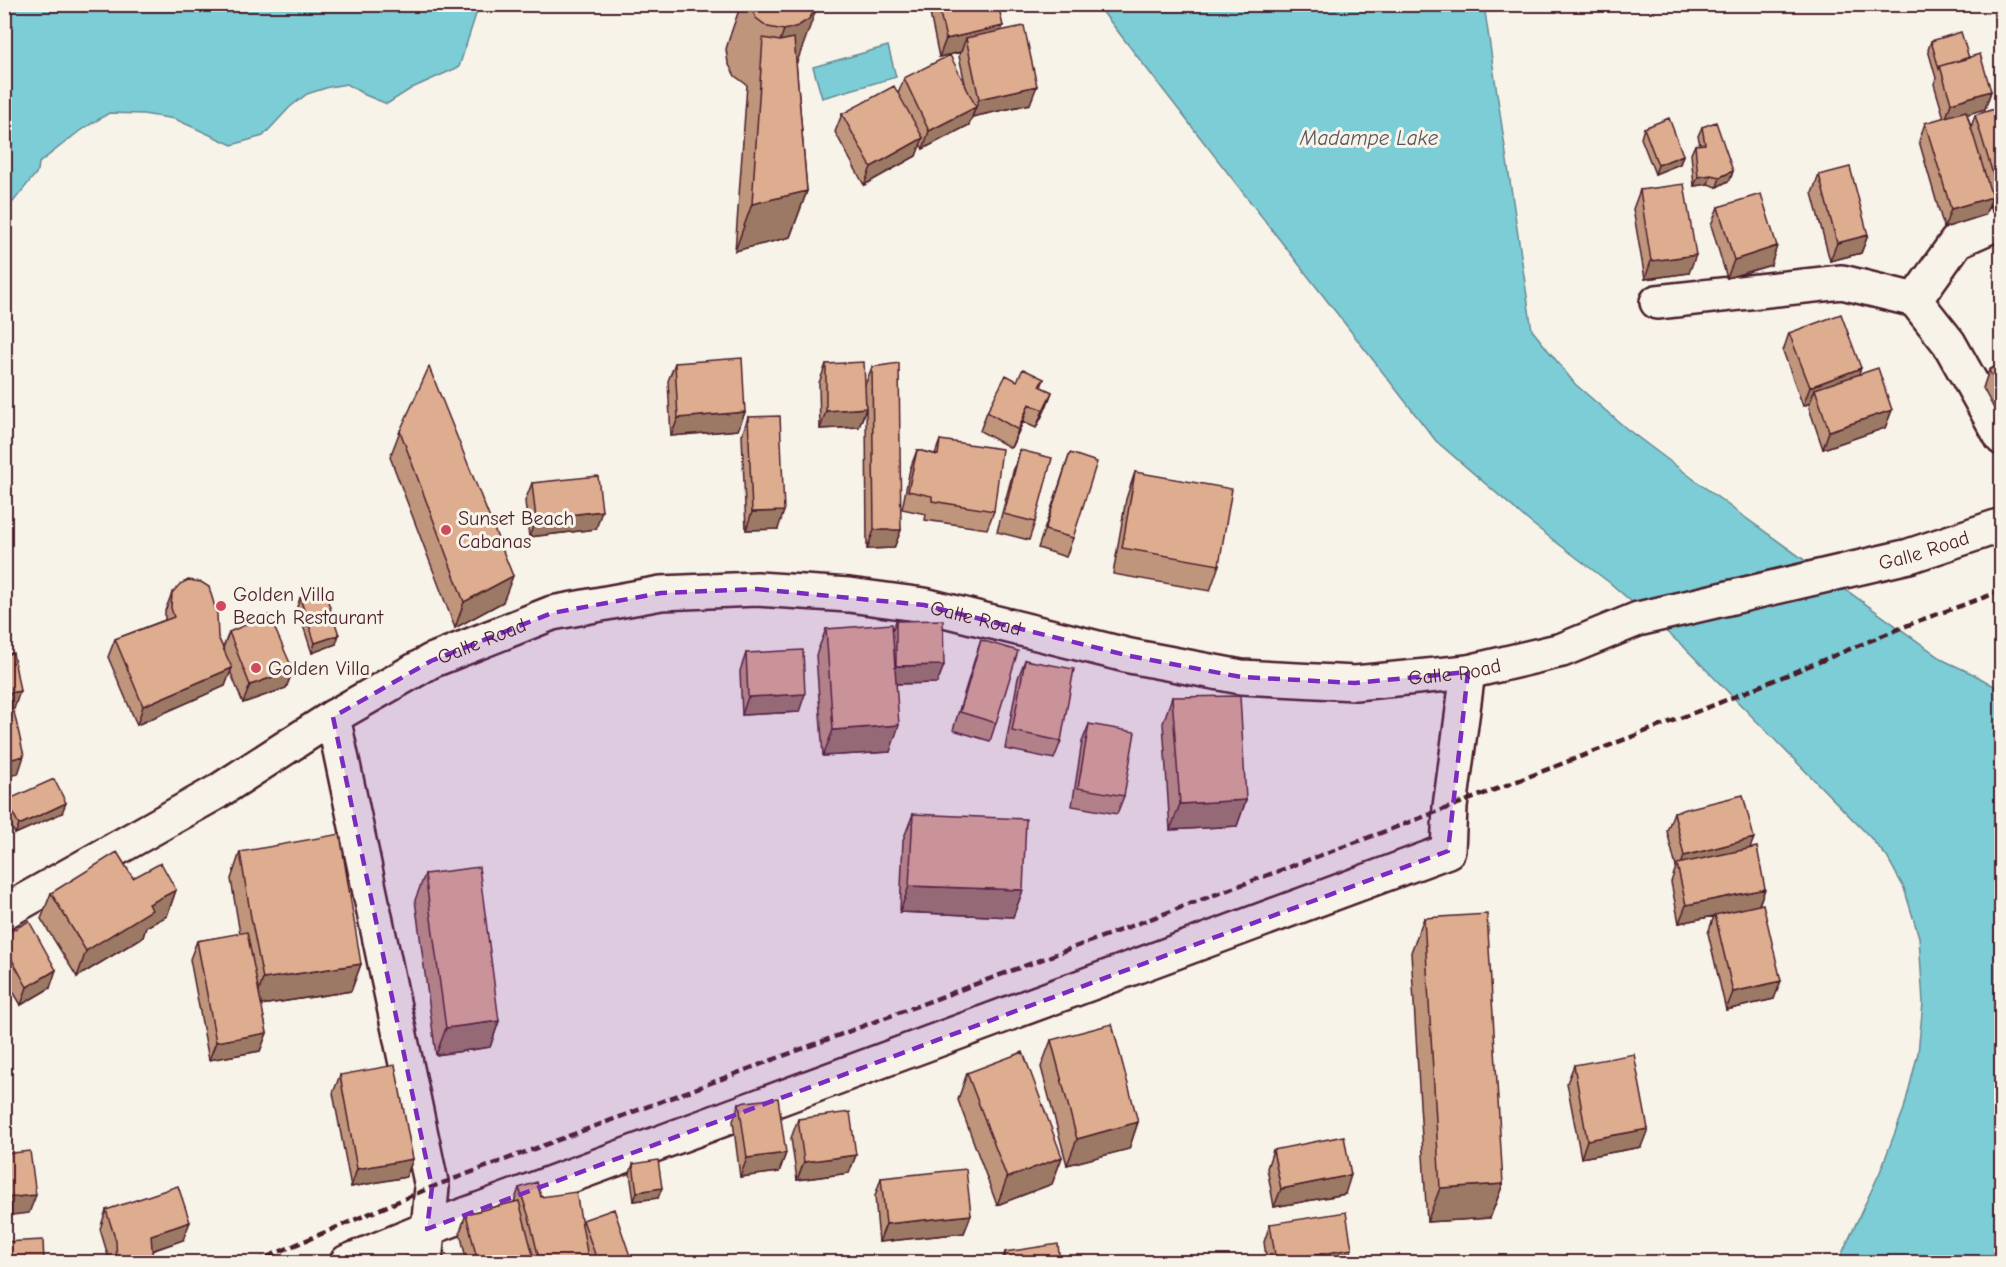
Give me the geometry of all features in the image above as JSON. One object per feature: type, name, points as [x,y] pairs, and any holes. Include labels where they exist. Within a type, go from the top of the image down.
[{"type":"main road","points":[[1915,300],[1957,242],[2001,221]]},
{"type":"main road","points":[[1657,302],[1842,282],[1915,300],[1950,343],[2001,438]]},
{"type":"main road","name":"Galle Road","points":[[4,912],[217,792],[333,717],[431,661],[552,613],[672,592],[757,589],[849,595],[924,605],[1130,656],[1240,677],[1354,683],[1468,672],[1562,650],[1638,619],[1909,556],[2001,525]]},
{"type":"main road","points":[[347,1263],[427,1229],[1448,851],[1450,807],[1468,672]]},
{"type":"main road","points":[[333,717],[432,1187],[425,1263]]},
{"type":"highlighted area","points":[[757,589],[924,605],[1130,656],[1241,677],[1355,683],[1468,672],[1448,851],[427,1229],[432,1187],[333,717],[431,661],[552,613],[661,593]]},
{"type":"water","name":"Madampe Lake","points":[[1119,4],[1484,5],[1532,330],[1575,384],[1627,429],[1732,508],[1945,661],[2001,690],[2001,1262],[1838,1262],[1880,1172],[1904,1109],[1918,1053],[1923,1003],[1919,937],[1904,888],[1887,857],[1685,648],[1610,583],[1531,523],[1436,441],[1102,11]]},
{"type":"water","points":[[4,5],[479,5],[459,67],[412,88],[387,104],[347,84],[329,87],[307,94],[290,107],[263,136],[232,145],[175,119],[143,114],[109,113],[81,130],[39,163],[38,171],[5,212]]},
{"type":"water","points":[[888,46],[896,77],[822,98],[813,67]]},
{"type":"building","points":[[749,4],[817,4],[817,7],[809,19],[798,26],[784,30],[768,27],[756,18]]},
{"type":"building","points":[[938,4],[998,4],[1003,26],[946,39]]},
{"type":"building","points":[[1024,26],[1037,86],[979,99],[966,38]]},
{"type":"building","points":[[1961,32],[1969,58],[1940,66],[1939,69],[1931,41]]},
{"type":"building","points":[[763,38],[780,41],[794,38],[807,191],[752,204]]},
{"type":"building","points":[[1980,54],[1991,91],[1951,103],[1940,66]]},
{"type":"building","points":[[950,55],[976,107],[929,131],[904,78]]},
{"type":"building","points":[[894,86],[923,138],[871,167],[842,114]]},
{"type":"building","points":[[2001,107],[2001,193],[1999,194],[1975,115]]},
{"type":"building","points":[[1966,111],[1992,197],[1951,209],[1925,123]]},
{"type":"building","points":[[1669,118],[1683,155],[1658,165],[1644,128]]},
{"type":"building","points":[[1716,122],[1733,171],[1720,177],[1711,175],[1698,177],[1695,145],[1705,144],[1702,127]]},
{"type":"building","points":[[1850,167],[1868,235],[1837,243],[1819,175]]},
{"type":"building","points":[[1684,184],[1696,255],[1651,261],[1640,190]]},
{"type":"building","points":[[1761,194],[1777,246],[1734,260],[1718,207]]},
{"type":"building","points":[[1841,314],[1861,368],[1810,387],[1789,333]]},
{"type":"building","points":[[742,358],[745,412],[678,418],[675,363]]},
{"type":"building","points":[[864,362],[866,408],[826,411],[826,364]]},
{"type":"building","points":[[899,363],[901,530],[874,530],[872,367]]},
{"type":"building","points":[[2001,363],[2001,392],[1989,370]]},
{"type":"building","name":"Sunset Beach Cabanas","points":[[429,367],[513,576],[464,602],[400,431]]},
{"type":"building","points":[[1878,368],[1892,410],[1829,431],[1815,389]]},
{"type":"building","points":[[1023,369],[1044,379],[1039,386],[1052,392],[1043,410],[1029,404],[1018,430],[987,412],[1006,375],[1017,381]]},
{"type":"building","points":[[780,416],[784,511],[752,512],[748,417]]},
{"type":"building","points":[[940,440],[1002,449],[994,511],[932,501],[932,496],[908,491],[917,450],[938,455]]},
{"type":"building","points":[[1020,450],[1052,458],[1035,522],[1004,514]]},
{"type":"building","points":[[1070,453],[1097,462],[1073,538],[1045,530]]},
{"type":"building","points":[[1135,472],[1232,489],[1219,565],[1122,548]]},
{"type":"building","points":[[598,476],[602,511],[536,519],[532,483]]},
{"type":"building","points":[[188,580],[201,582],[209,587],[217,614],[218,637],[232,668],[143,706],[115,639],[174,617],[171,608],[172,593],[180,584]]},
{"type":"building","points":[[324,589],[339,635],[315,643],[300,598]]},
{"type":"building","points":[[269,615],[293,670],[250,685],[229,632]]},
{"type":"building","points":[[943,620],[944,665],[896,666],[896,621]]},
{"type":"building","points":[[892,624],[899,725],[833,730],[826,629]]},
{"type":"building","points":[[981,640],[1018,651],[996,723],[960,712]]},
{"type":"building","points":[[803,650],[805,694],[748,697],[746,653]]},
{"type":"building","points":[[13,653],[20,691],[4,694],[4,655]]},
{"type":"building","points":[[1025,660],[1074,669],[1061,741],[1012,731]]},
{"type":"building","points":[[1240,696],[1246,800],[1180,804],[1172,697]]},
{"type":"building","points":[[14,712],[24,756],[4,761],[4,714]]},
{"type":"building","points":[[1089,724],[1135,732],[1124,796],[1078,788]]},
{"type":"building","points":[[54,779],[66,803],[19,825],[7,800]]},
{"type":"building","points":[[1743,795],[1754,838],[1684,856],[1674,812]]},
{"type":"building","points":[[913,814],[1026,819],[1023,890],[909,886]]},
{"type":"building","points":[[340,834],[361,964],[263,979],[240,852]]},
{"type":"building","points":[[1757,847],[1765,889],[1686,905],[1677,864]]},
{"type":"building","points":[[117,852],[133,878],[161,863],[176,890],[149,904],[152,910],[86,951],[51,893]]},
{"type":"building","points":[[479,867],[499,1021],[446,1028],[425,874]]},
{"type":"building","points":[[1763,904],[1781,981],[1733,992],[1715,915]]},
{"type":"building","points":[[1487,914],[1503,1184],[1440,1188],[1424,918]]},
{"type":"building","points":[[29,921],[56,970],[27,987],[4,945],[4,935]]},
{"type":"building","points":[[247,932],[267,1033],[216,1042],[197,941]]},
{"type":"building","points":[[1112,1024],[1138,1122],[1077,1139],[1051,1040]]},
{"type":"building","points":[[1023,1052],[1062,1157],[1007,1178],[967,1073]]},
{"type":"building","points":[[1634,1054],[1648,1129],[1587,1140],[1574,1065]]},
{"type":"building","points":[[395,1065],[413,1159],[357,1169],[340,1075]]},
{"type":"building","points":[[778,1098],[786,1153],[747,1158],[739,1103]]},
{"type":"building","points":[[850,1112],[856,1155],[804,1162],[798,1119]]},
{"type":"building","points":[[1344,1136],[1351,1175],[1281,1189],[1273,1150]]},
{"type":"building","points":[[30,1151],[36,1195],[4,1198],[4,1154]]},
{"type":"building","points":[[658,1160],[662,1188],[637,1192],[633,1164]]},
{"type":"building","points":[[966,1169],[971,1215],[886,1224],[881,1178]]},
{"type":"building","points":[[537,1182],[541,1197],[576,1192],[589,1263],[540,1263],[529,1217],[519,1188]]},
{"type":"building","points":[[178,1186],[190,1222],[151,1235],[153,1263],[117,1263],[116,1241],[106,1210]]},
{"type":"building","points":[[519,1201],[535,1263],[478,1263],[466,1214]]},
{"type":"building","points":[[614,1209],[630,1256],[611,1263],[598,1263],[583,1220]]},
{"type":"building","points":[[1346,1212],[1352,1249],[1276,1261],[1270,1224]]},
{"type":"building","points":[[43,1240],[44,1263],[4,1263],[4,1242]]},
{"type":"building","points":[[1058,1244],[1060,1263],[1006,1263],[1005,1252]]},
{"type":"railway","points":[[255,1262],[432,1187],[1450,807],[1714,705],[1918,621],[2002,591]]},
{"type":"place","name":"Sunset Beach Cabanas","points":[[446,530]]},
{"type":"place","name":"Golden Villa Beach Restaurant","points":[[221,606]]},
{"type":"place","name":"Golden Villa","points":[[256,668]]}]
